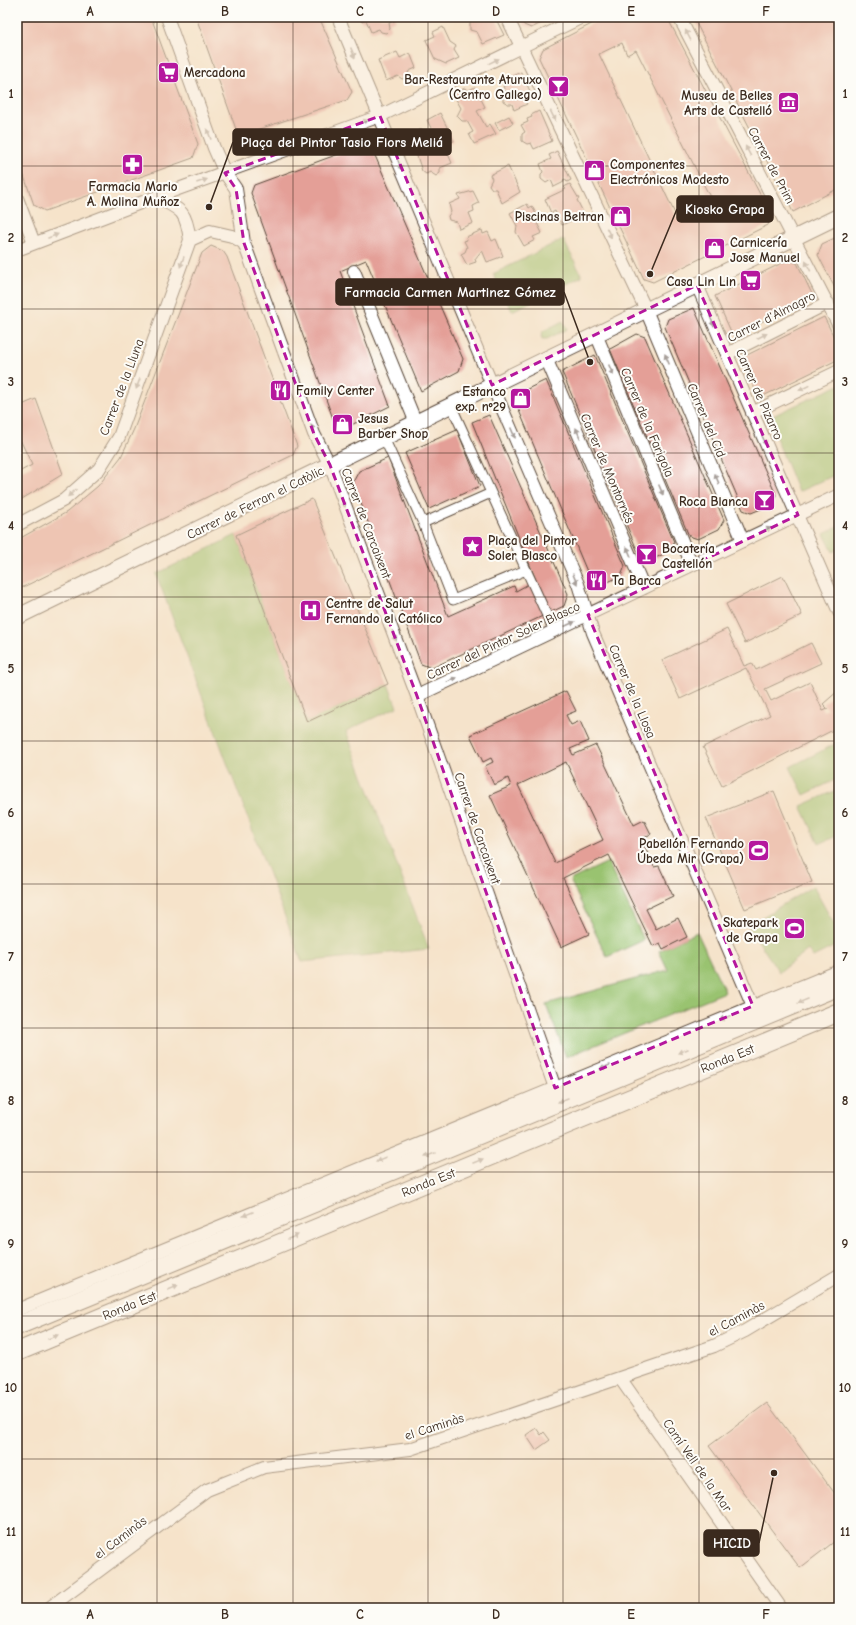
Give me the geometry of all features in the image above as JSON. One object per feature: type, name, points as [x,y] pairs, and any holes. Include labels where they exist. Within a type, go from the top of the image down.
[{"type":"main road","name":"Ronda Est","points":[[17,1326],[839,986]]},
{"type":"main road","name":"Ronda Est","points":[[17,1352],[839,1012]]},
{"type":"street","name":"Carrer de Carcaixent","points":[[167,17],[225,173],[236,189],[244,243],[314,434],[330,465],[417,696],[555,1088]]},
{"type":"street","name":"Carrer de la Llosa","points":[[338,17],[492,385],[578,584],[596,639],[753,1006]]},
{"type":"street","name":"Carrer del Cid","points":[[507,17],[646,310],[743,541]]},
{"type":"street","points":[[17,250],[156,197],[380,116],[582,17]]},
{"type":"street","name":"Carrer de Prim","points":[[679,17],[839,326]]},
{"type":"street","name":"Carrer de la Lluna","points":[[17,526],[64,500],[99,469],[119,437],[190,240],[187,220],[177,208],[156,197]]},
{"type":"street","points":[[17,198],[34,243]]},
{"type":"street","name":"Carrer de Ferran el Catòlic","points":[[17,617],[839,216]]},
{"type":"street","points":[[190,240],[210,231],[232,236],[244,243]]},
{"type":"street","points":[[354,270],[416,423]]},
{"type":"street","name":"Carrer de Pizarro","points":[[697,285],[839,612]]},
{"type":"street","name":"Carrer d'Almagro","points":[[727,354],[828,303]]},
{"type":"street","name":"Carrer de la Farigola","points":[[596,334],[692,565]]},
{"type":"street","name":"Carrer de Montornés","points":[[546,358],[644,588]]},
{"type":"street","points":[[752,413],[839,371]]},
{"type":"street","points":[[451,405],[554,631]]},
{"type":"street","points":[[384,438],[423,523],[453,600],[526,570]]},
{"type":"street","points":[[423,523],[491,493]]},
{"type":"street","name":"Carrer del Pintor Soler Blasco","points":[[417,696],[839,495]]},
{"type":"street","points":[[17,1310],[839,971]]},
{"type":"street","name":"el Caminàs","points":[[49,1608],[207,1490],[264,1467],[410,1449],[620,1378],[714,1346],[745,1331],[839,1275]]},
{"type":"street","name":"Camí Vell de la Mar","points":[[620,1378],[781,1608]]},
{"type":"highlighted area","points":[[380,116],[492,385],[697,285],[798,515],[588,615],[753,1006],[555,1088],[417,696],[330,465],[314,434],[244,243],[236,189],[225,173]]},
{"type":"green space","points":[[563,239],[582,276],[512,311],[493,274]]},
{"type":"green space","points":[[563,321],[567,329],[547,339],[542,339],[541,336],[543,331]]},
{"type":"green space","points":[[839,385],[839,473],[798,492],[768,418]]},
{"type":"green space","points":[[839,526],[839,548],[833,552],[824,534]]},
{"type":"green space","points":[[236,535],[307,722],[388,684],[397,707],[346,731],[429,949],[302,962],[156,574]]},
{"type":"green space","points":[[839,742],[839,778],[804,795],[790,767]]},
{"type":"green space","points":[[839,789],[839,835],[819,844],[801,806]]},
{"type":"green space","points":[[608,862],[644,940],[607,957],[570,880]]},
{"type":"green space","name":"Skatepark de Grapa","points":[[813,886],[839,933],[839,944],[813,957],[808,950],[779,972],[748,926]]},
{"type":"green space","points":[[697,932],[725,992],[566,1057],[546,1004],[668,970],[659,951]]},
{"type":"building","points":[[17,17],[151,17],[198,144],[193,158],[45,211],[34,205],[17,156]]},
{"type":"building","points":[[196,17],[319,17],[352,92],[347,100],[244,134],[237,132]]},
{"type":"building","points":[[359,17],[394,17],[396,20],[389,23],[390,29],[386,33],[381,32],[379,29],[371,32],[366,20],[362,22]]},
{"type":"building","points":[[473,17],[495,17],[504,35],[483,44],[477,32],[470,30],[470,23],[474,19]]},
{"type":"building","points":[[520,17],[554,17],[531,28],[524,25]]},
{"type":"building","points":[[605,17],[667,17],[772,217],[768,225],[653,282],[644,279],[539,58],[543,49]],"holes":[[[622,43],[627,55],[636,50],[713,203],[678,220],[599,54]]]},
{"type":"building","name":"Museu de Belles Arts de Castelló","points":[[693,17],[839,17],[839,188],[793,212]]},
{"type":"building","points":[[443,27],[450,42],[456,46],[454,50],[459,58],[446,64],[435,59],[426,40],[435,36],[433,32]]},
{"type":"building","points":[[397,52],[400,58],[410,53],[416,68],[409,71],[406,78],[402,79],[398,76],[386,81],[378,60]]},
{"type":"building","points":[[521,72],[530,91],[522,95],[527,104],[514,110],[512,104],[508,104],[503,101],[503,96],[506,93],[503,86],[515,81],[512,76]]},
{"type":"building","points":[[475,87],[485,107],[477,111],[486,127],[490,124],[496,134],[474,144],[469,134],[473,132],[467,121],[462,121],[457,116],[461,108],[453,94],[465,88],[467,91]]},
{"type":"building","points":[[539,111],[552,141],[534,149],[531,143],[527,144],[522,141],[522,134],[525,132],[521,125],[528,122],[527,119],[532,117],[531,115]]},
{"type":"building","points":[[440,113],[454,141],[444,145],[452,163],[440,168],[440,173],[436,176],[430,172],[426,174],[422,171],[412,141],[416,139],[415,134],[418,130],[423,130],[426,133],[432,130],[427,120]]},
{"type":"building","points":[[509,116],[513,123],[499,130],[495,123]]},
{"type":"building","points":[[363,145],[373,151],[463,359],[459,371],[421,391],[366,260],[340,271],[390,406],[345,428],[335,424],[251,193],[254,185]]},
{"type":"building","points":[[557,151],[571,180],[567,182],[565,179],[563,180],[564,182],[554,187],[551,180],[546,183],[541,179],[541,174],[543,172],[540,164],[551,159],[549,155]]},
{"type":"building","points":[[508,166],[520,192],[502,203],[496,189],[492,189],[489,185],[492,179],[490,175]]},
{"type":"building","points":[[570,184],[579,199],[577,200],[583,212],[579,214],[581,216],[562,225],[555,211],[551,213],[545,199],[566,189],[564,187]]},
{"type":"building","points":[[473,191],[479,203],[473,206],[474,211],[469,213],[473,223],[459,229],[457,222],[449,220],[448,216],[451,212],[449,204],[460,199],[458,195]]},
{"type":"building","points":[[527,204],[529,208],[532,206],[540,222],[537,223],[542,233],[533,237],[535,240],[524,246],[516,232],[517,226],[510,213]]},
{"type":"building","points":[[482,230],[483,234],[488,232],[492,241],[496,239],[503,256],[487,262],[482,250],[475,259],[476,262],[467,265],[461,254],[465,252],[467,247],[464,241],[467,240],[466,237]]},
{"type":"building","points":[[839,236],[839,256],[837,257],[839,260],[839,296],[818,255],[822,244]]},
{"type":"building","points":[[211,246],[223,251],[227,257],[297,446],[293,455],[17,590],[17,540],[67,512],[98,486],[121,457],[134,429],[202,253]]},
{"type":"building","points":[[788,260],[797,263],[813,296],[733,336],[715,296]]},
{"type":"building","points":[[694,308],[776,495],[771,505],[751,513],[743,510],[665,327],[668,319]]},
{"type":"building","points":[[824,317],[839,347],[839,359],[759,398],[741,358]]},
{"type":"building","points":[[637,334],[645,337],[724,520],[719,529],[698,539],[689,536],[610,349]]},
{"type":"building","points":[[595,355],[674,542],[670,551],[649,561],[640,557],[562,372]]},
{"type":"building","points":[[546,380],[625,566],[621,576],[599,586],[591,581],[515,401],[519,393]]},
{"type":"building","points":[[36,399],[63,474],[17,502],[17,473],[32,465],[17,433],[17,407]]},
{"type":"building","points":[[489,415],[568,594],[564,606],[432,668],[421,664],[353,482],[359,471],[388,458],[448,616],[514,586],[516,591],[536,580],[472,422]]},
{"type":"building","points":[[457,430],[480,486],[429,509],[405,453]]},
{"type":"building","name":"Centre de Salut Fernando el Católico","points":[[312,499],[388,684],[307,722],[236,535]]},
{"type":"building","points":[[783,576],[802,615],[745,643],[726,604]]},
{"type":"building","points":[[727,629],[744,666],[752,663],[756,670],[811,643],[821,663],[765,689],[771,701],[810,682],[823,711],[828,709],[823,704],[839,690],[839,727],[722,786],[703,747],[770,715],[746,668],[680,699],[662,660]]},
{"type":"building","points":[[566,691],[576,711],[566,715],[571,725],[580,721],[589,741],[570,749],[573,755],[596,745],[634,825],[644,820],[651,834],[641,839],[654,867],[659,866],[673,896],[646,909],[656,929],[678,918],[687,937],[663,949],[660,943],[653,946],[609,855],[563,878],[589,934],[561,947],[490,795],[511,786],[508,778],[494,785],[485,766],[493,762],[491,758],[483,762],[470,735]],"holes":[[[566,762],[603,840],[555,863],[518,785]]]},
{"type":"building","name":"Pabellón Fernando Úbeda Mir (Grapa)","points":[[774,791],[812,882],[745,909],[706,818]]},
{"type":"building","points":[[767,1403],[839,1499],[839,1538],[800,1568],[709,1446]]},
{"type":"building","points":[[536,1428],[541,1435],[544,1432],[550,1440],[536,1450],[526,1435]]},
{"type":"place","name":"Mercadona","points":[[168,72]]},
{"type":"place","name":"Bar-Restaurante Aturuxo (Centro Gallego)","points":[[558,86]]},
{"type":"place","name":"Museu de Belles Arts de Castelló","points":[[788,102]]},
{"type":"place","name":"Farmacia Mario A. Molina Muñoz","points":[[133,164]]},
{"type":"place","name":"Componentes Electrónicos Modesto","points":[[595,171]]},
{"type":"place","name":"Plaça del Pintor Tasio Flors Meliá","points":[[209,207]]},
{"type":"place","name":"Piscinas Beltran","points":[[620,216]]},
{"type":"place","name":"Carnicería Jose Manuel","points":[[714,249]]},
{"type":"place","name":"Kiosko Grapa","points":[[650,274]]},
{"type":"place","name":"Casa Lin Lin","points":[[751,281]]},
{"type":"place","name":"Farmacia Carmen Martinez Gómez","points":[[590,362]]},
{"type":"place","name":"Family Center","points":[[280,390]]},
{"type":"place","name":"Estanco exp. nº29","points":[[521,398]]},
{"type":"place","name":"Jesus Barber Shop","points":[[342,425]]},
{"type":"place","name":"Roca Blanca","points":[[764,501]]},
{"type":"place","name":"Plaça del Pintor Soler Blasco","points":[[473,547]]},
{"type":"place","name":"Bocatería Castellón","points":[[647,555]]},
{"type":"place","name":"Ta Barca","points":[[597,580]]},
{"type":"place","name":"Centre de Salut Fernando el Católico","points":[[311,610]]},
{"type":"place","name":"Pabellón Fernando Úbeda Mir (Grapa)","points":[[759,850]]},
{"type":"place","name":"Skatepark de Grapa","points":[[794,929]]},
{"type":"place","name":"HICID","points":[[774,1473]]}]
